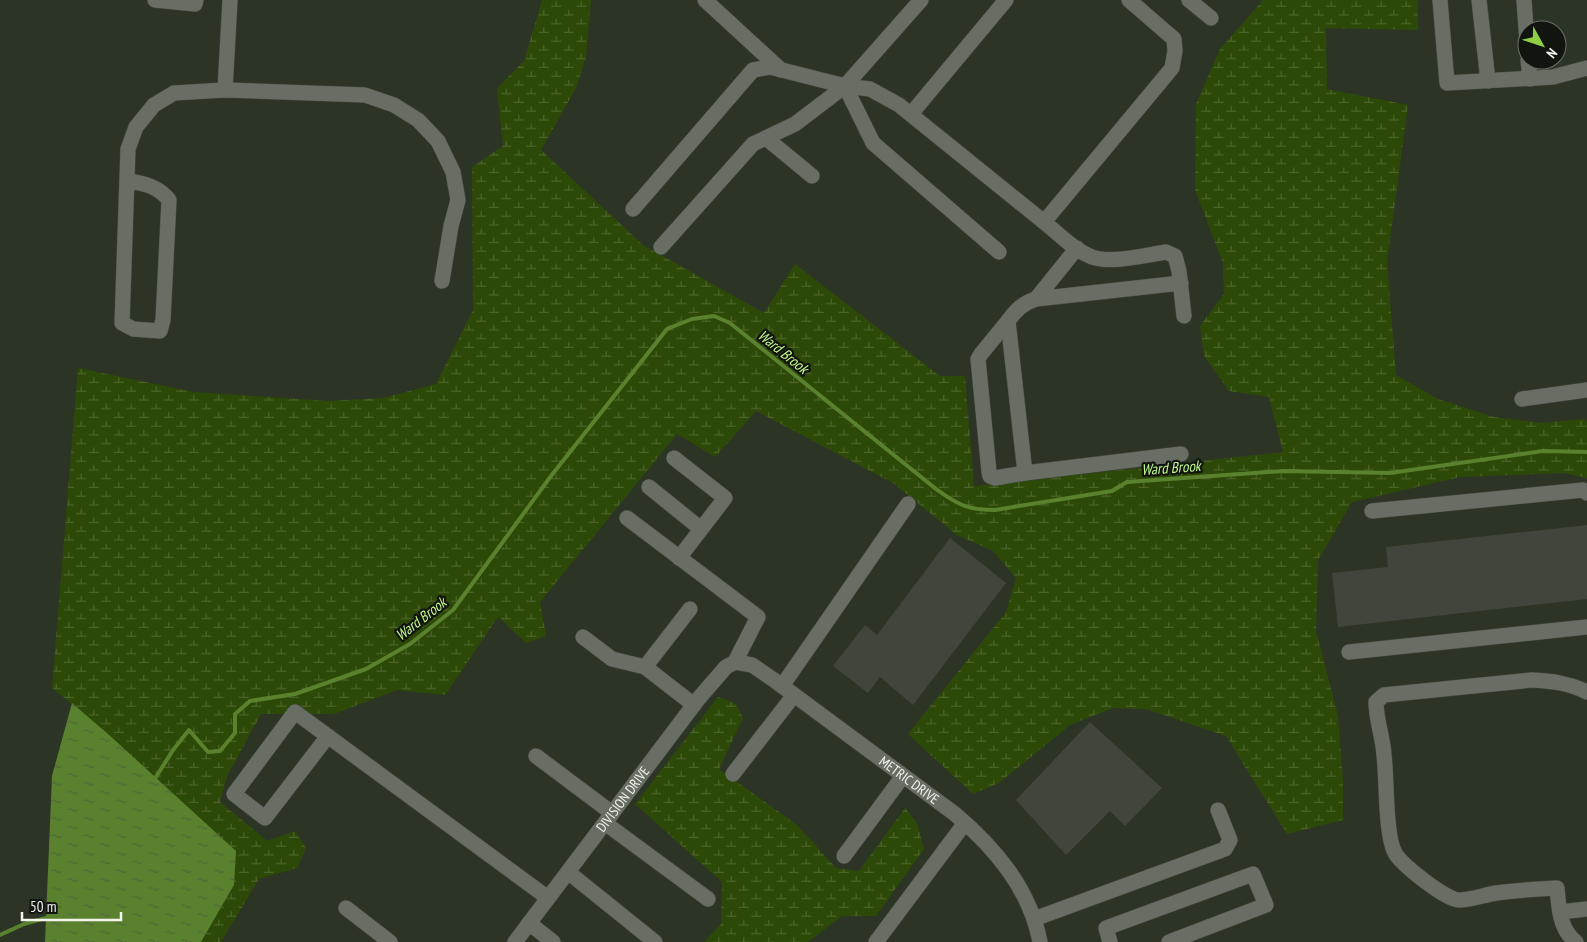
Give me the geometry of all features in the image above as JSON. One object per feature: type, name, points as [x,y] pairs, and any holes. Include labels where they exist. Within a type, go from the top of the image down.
[{"type":"street","points":[[155,0],[195,4],[196,0]]},
{"type":"street","points":[[225,90],[230,0]]},
{"type":"street","points":[[705,0],[780,70]]},
{"type":"street","points":[[661,247],[753,144],[795,124],[846,86],[921,0]]},
{"type":"street","points":[[1044,222],[1172,68],[1175,51],[1174,39],[1129,0]]},
{"type":"street","points":[[1190,0],[1210,18]]},
{"type":"street","points":[[1440,0],[1447,83],[1553,77],[1587,68]]},
{"type":"street","points":[[1479,0],[1488,81]]},
{"type":"street","points":[[1524,0],[1525,20]]},
{"type":"street","points":[[911,114],[999,3]]},
{"type":"street","points":[[633,210],[753,70],[770,67],[846,86],[870,88],[899,105],[1077,248],[1092,257],[1106,260],[1166,252],[1175,256],[1179,271],[1184,316]]},
{"type":"street","points":[[1529,70],[1530,79]]},
{"type":"street","points":[[846,86],[873,143],[999,252]]},
{"type":"street","points":[[128,181],[143,183],[162,191],[169,200],[163,320],[160,330],[133,329],[122,323],[128,149],[136,127],[154,105],[174,93],[225,90],[365,95],[394,105],[418,120],[438,142],[453,172],[458,200],[451,226],[442,281]]},
{"type":"street","points":[[766,138],[812,176]]},
{"type":"street","points":[[1036,299],[1077,248]]},
{"type":"street","points":[[1180,283],[1036,299],[1026,302],[1017,309],[978,359],[990,476],[995,478],[1181,454]]},
{"type":"street","points":[[1008,321],[1025,474]]},
{"type":"street","points":[[1522,399],[1587,390]]},
{"type":"street","points":[[674,458],[725,498],[679,558]]},
{"type":"street","points":[[649,488],[702,528]]},
{"type":"street","points":[[1372,511],[1583,490],[1587,493]]},
{"type":"street","points":[[782,686],[908,504]]},
{"type":"street","points":[[627,518],[758,617],[735,662]]},
{"type":"street","points":[[645,667],[690,610]]},
{"type":"street","points":[[1349,652],[1587,627]]},
{"type":"street","points":[[583,637],[612,659],[645,667],[694,705]]},
{"type":"street","name":"METRIC DRIVE","points":[[735,662],[752,665],[782,686],[904,776],[975,832],[1004,864],[1025,896],[1040,942]]},
{"type":"street","name":"DIVISION DRIVE","points":[[515,942],[694,705],[726,667],[735,662]]},
{"type":"street","points":[[1576,942],[1565,929],[1560,912],[1557,888],[1521,890],[1458,900],[1443,894],[1405,865],[1396,854],[1392,845],[1384,753],[1376,702],[1384,695],[1532,680],[1555,681],[1577,686],[1587,692]]},
{"type":"street","points":[[734,774],[794,695]]},
{"type":"street","points":[[328,736],[265,818],[234,794],[296,712],[548,898]]},
{"type":"street","points":[[536,756],[708,900]]},
{"type":"street","points":[[844,856],[904,776]]},
{"type":"street","points":[[1034,919],[1225,849],[1230,840],[1218,810]]},
{"type":"street","points":[[876,942],[965,823]]},
{"type":"street","points":[[568,872],[655,942]]},
{"type":"street","points":[[1110,942],[1106,928],[1253,874],[1266,905],[1169,942]]},
{"type":"street","points":[[346,908],[390,942]]},
{"type":"street","points":[[1560,912],[1587,909]]},
{"type":"street","points":[[529,923],[553,942]]},
{"type":"shaded area","points":[[0,0],[1587,0],[1587,942],[0,942]]},
{"type":"green space","points":[[542,0],[591,0],[586,57],[576,88],[541,150],[643,245],[764,313],[795,264],[940,376],[965,376],[974,486],[1283,452],[1269,397],[1229,391],[1204,356],[1200,326],[1224,294],[1223,263],[1195,190],[1196,104],[1220,49],[1263,0],[1418,0],[1418,30],[1326,28],[1327,89],[1408,105],[1387,262],[1396,375],[1438,399],[1494,417],[1541,423],[1584,419],[1587,422],[1587,478],[1564,473],[1460,477],[1352,502],[1318,560],[1316,631],[1338,716],[1343,781],[1343,820],[1287,834],[1226,736],[1146,709],[1113,708],[1070,725],[999,783],[973,794],[908,734],[1006,612],[1016,578],[993,551],[957,535],[893,483],[756,411],[715,457],[677,434],[540,602],[546,636],[526,643],[498,617],[445,695],[397,690],[334,714],[261,714],[227,776],[220,802],[267,841],[295,831],[306,848],[297,868],[259,879],[221,942],[201,942],[234,885],[108,734],[52,688],[78,368],[194,392],[327,401],[383,398],[436,384],[473,310],[472,167],[503,146],[497,88],[524,61]]},
{"type":"green space","points":[[718,697],[736,704],[743,718],[719,769],[797,825],[836,868],[859,871],[905,808],[917,823],[924,849],[876,916],[842,916],[808,942],[704,942],[721,924],[722,882],[635,804]]},
{"type":"water","points":[[72,703],[236,851],[234,885],[201,942],[45,942],[52,776]]},
{"type":"building","points":[[1587,525],[1587,599],[1338,627],[1332,573],[1388,567],[1386,547]]},
{"type":"building","points":[[950,538],[1006,583],[913,705],[880,677],[868,693],[833,666],[865,625],[877,635]]},
{"type":"building","points":[[1090,722],[1162,788],[1125,826],[1110,811],[1066,855],[1016,800]]},
{"type":"waterway","name":"Ward Brook","points":[[156,777],[173,750],[189,730],[208,752],[220,751],[235,733],[235,714],[250,701],[295,694],[366,669],[410,644],[453,610],[551,476],[667,329],[692,319],[714,316],[730,323],[936,489],[957,503],[970,508],[995,510],[1112,491],[1127,482],[1284,471],[1390,473],[1543,451],[1587,452]]},
{"type":"waterway","points":[[0,935],[24,924],[46,918]]}]
